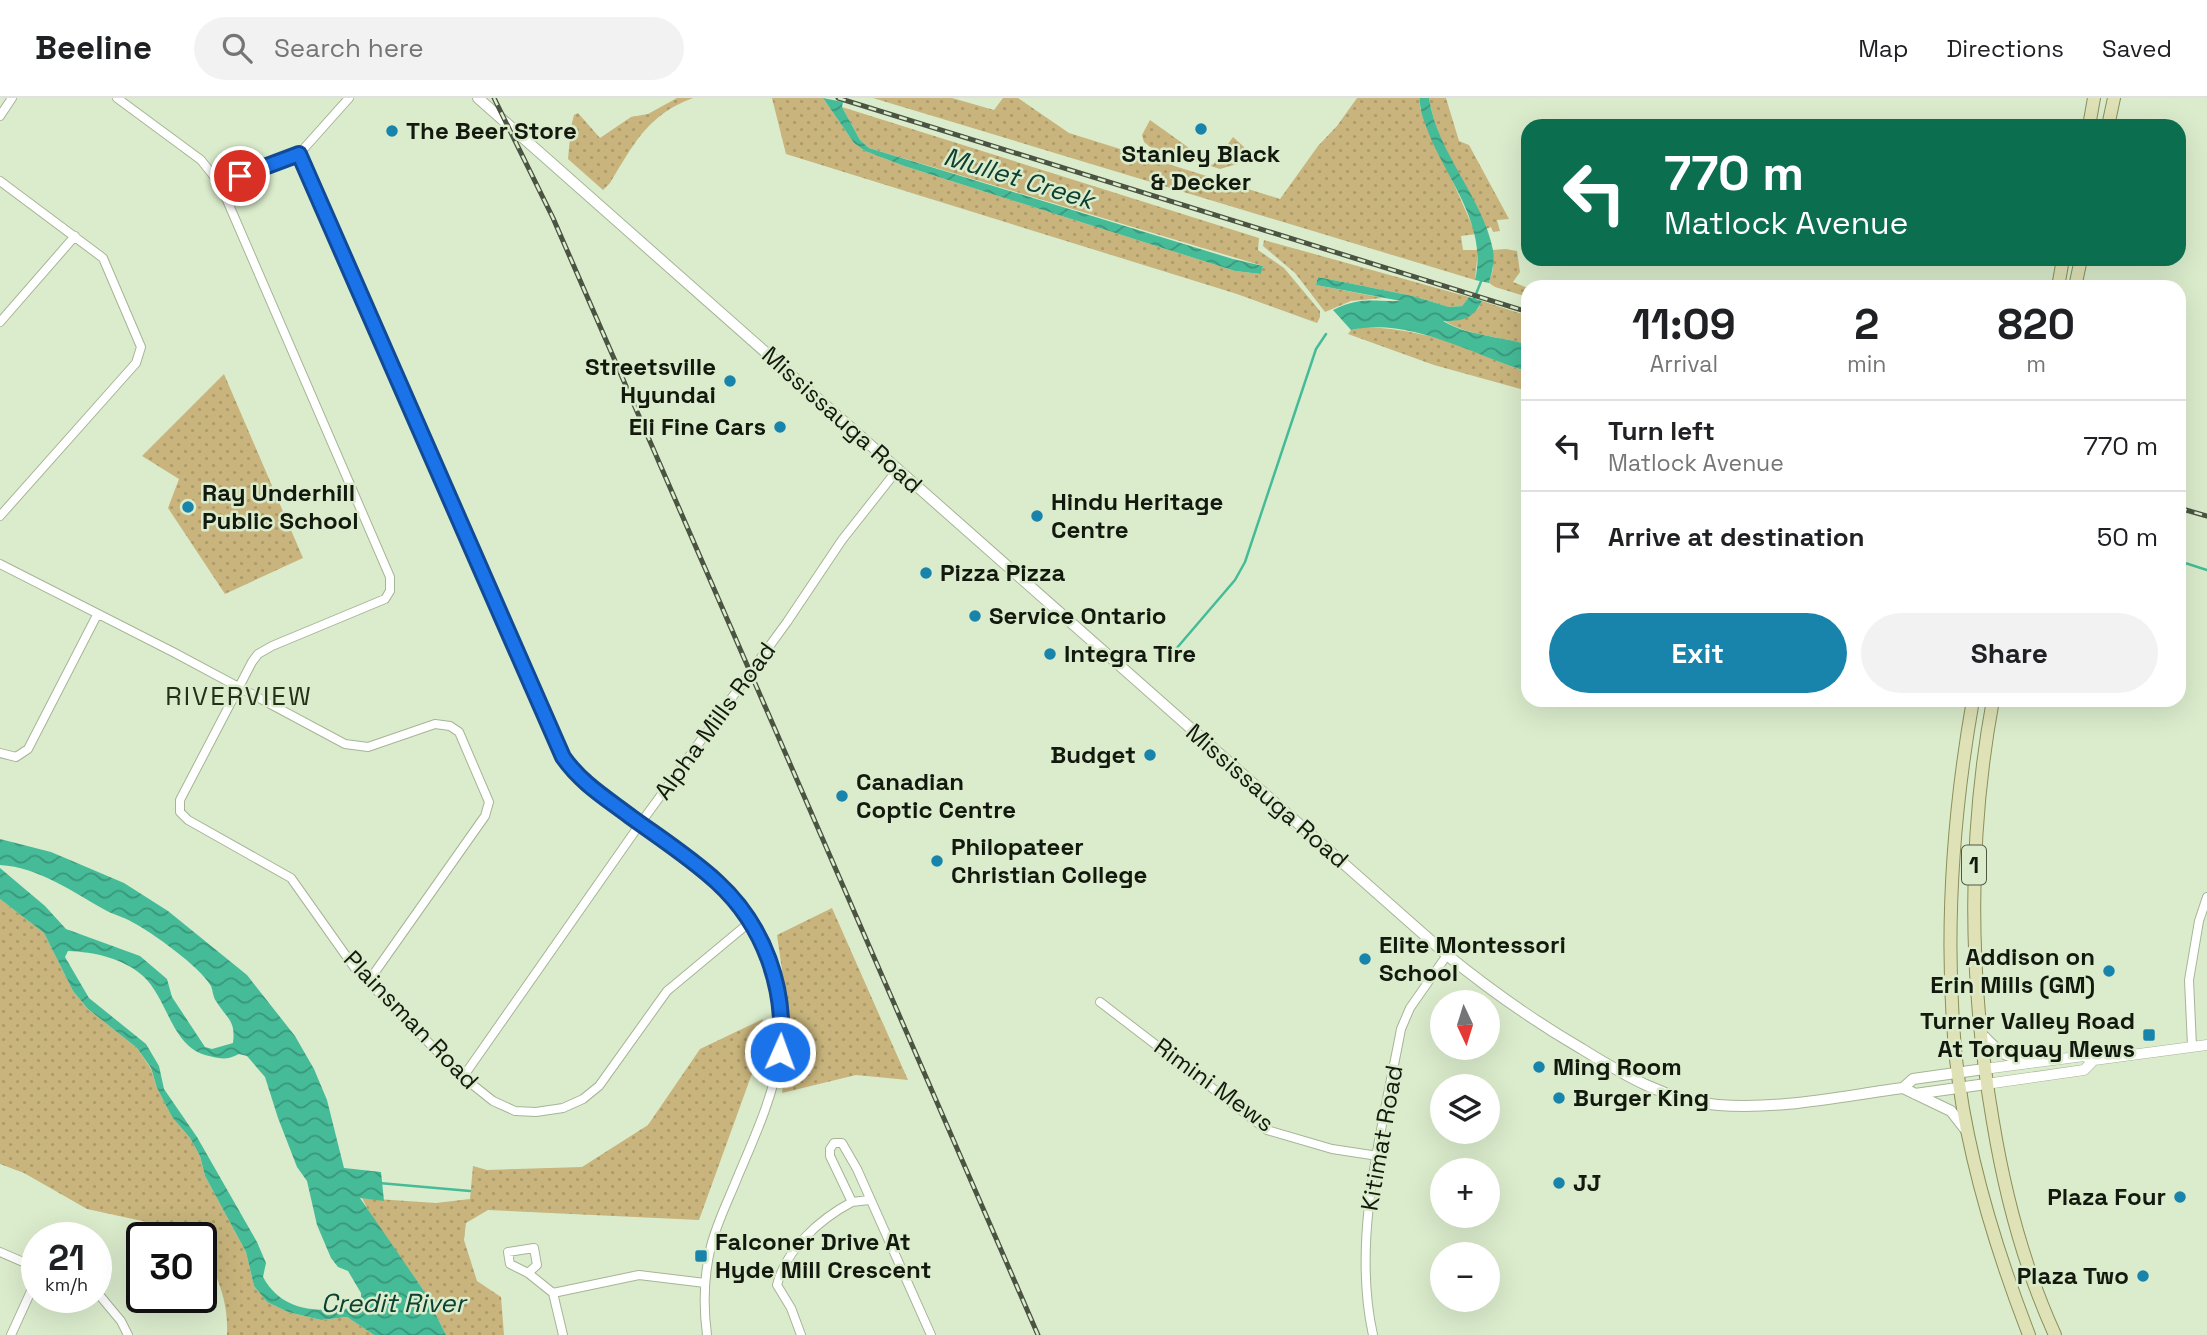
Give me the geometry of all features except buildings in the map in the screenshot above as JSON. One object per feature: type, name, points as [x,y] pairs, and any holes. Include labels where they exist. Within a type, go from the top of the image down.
[{"type":"main road","name":"Mississauga Road","points":[[478,98],[1447,955],[1481,983],[1539,1023],[1645,1086],[1715,1105],[1762,1106],[1903,1088],[1913,1079],[1984,1069]]},
{"type":"main road","points":[[2090,119],[2094,98]]},
{"type":"main road","points":[[2110,119],[2114,98]]},
{"type":"main road","name":"1","points":[[1972,707],[1958,804],[1950,902],[1952,997],[1958,1072],[1970,1137],[2000,1254],[2029,1335]]},
{"type":"main road","name":"1","points":[[1992,707],[1981,777],[1974,859],[1974,964],[1980,1031],[1999,1158],[2020,1246],[2054,1335]]},
{"type":"main road","points":[[1980,1031],[1996,1050],[2007,1057],[2048,1060]]},
{"type":"main road","points":[[1914,1094],[1986,1084]]},
{"type":"main road","points":[[1903,1088],[1951,1111],[1970,1137]]},
{"type":"street","points":[[0,116],[12,98]]},
{"type":"street","points":[[117,98],[201,160],[220,184],[390,577],[390,591],[385,599],[258,654],[237,687]]},
{"type":"street","points":[[220,184],[299,154],[349,98]]},
{"type":"street","points":[[299,154],[563,757],[581,780],[717,882],[750,922],[763,944],[778,992],[782,1038],[779,1067],[763,1117],[712,1243],[705,1283],[707,1335]]},
{"type":"street","points":[[0,181],[96,251],[106,262],[140,341],[141,354],[136,363],[0,516]]},
{"type":"street","points":[[0,322],[75,236]]},
{"type":"street","name":"Alpha Mills Road","points":[[463,1077],[640,824],[787,622],[842,540],[898,470]]},
{"type":"street","points":[[0,564],[345,744],[368,747],[435,724],[450,726],[459,732],[489,802],[485,816],[368,982]]},
{"type":"street","points":[[0,753],[16,757],[28,749],[97,615]]},
{"type":"street","name":"Plainsman Road","points":[[237,687],[180,800],[180,812],[188,820],[291,878],[354,967],[463,1077],[493,1101],[515,1111],[536,1112],[563,1108],[583,1099],[599,1086],[667,992],[750,922]]},
{"type":"street","points":[[2192,1046],[2189,980],[2199,922],[2207,897]]},
{"type":"street","name":"Kitimat Road","points":[[1373,1335],[1366,1289],[1367,1222],[1401,1029],[1410,1008],[1447,955]]},
{"type":"street","name":"Rimini Mews","points":[[1100,1002],[1267,1130],[1332,1149],[1378,1156]]},
{"type":"street","points":[[1984,1069],[2084,1056],[2094,1060],[2207,1045]]},
{"type":"street","points":[[1986,1084],[2084,1070],[2094,1060]]},
{"type":"street","points":[[852,1202],[830,1156],[834,1143],[842,1143],[848,1150],[931,1335]]},
{"type":"street","points":[[800,1335],[791,1308],[777,1285],[781,1271],[816,1226],[832,1212],[852,1202],[869,1200]]},
{"type":"street","points":[[0,1252],[21,1261]]},
{"type":"street","points":[[528,1273],[553,1293],[563,1335]]},
{"type":"street","points":[[553,1293],[639,1275],[705,1283]]},
{"type":"street","points":[[112,1310],[128,1335]]},
{"type":"street","points":[[11,1335],[21,1313]]},
{"type":"shaded area","points":[[677,98],[693,98],[664,113],[643,132],[603,190],[568,159],[574,115],[578,113],[600,138],[631,117],[648,114]]},
{"type":"shaded area","points":[[772,98],[823,98],[854,143],[865,151],[904,166],[1235,271],[1261,274],[1263,266],[869,148],[860,140],[842,107],[1259,238],[1258,250],[1284,268],[1320,311],[1320,317],[1317,323],[1237,294],[786,154]]},
{"type":"shaded area","points":[[873,98],[952,98],[994,110],[1003,98],[1018,98],[1069,133],[1280,199],[1357,98],[1420,98],[1420,108],[1476,234],[1461,236],[1463,250],[1478,250],[1475,280]]},
{"type":"shaded area","points":[[1429,98],[1446,98],[1459,141],[1469,145],[1509,219],[1497,220],[1500,231],[1493,232],[1491,227],[1486,229],[1445,149]]},
{"type":"shaded area","points":[[1150,120],[1213,165],[1233,137],[1244,147],[1245,155],[1237,164],[1220,169],[1150,147],[1144,142],[1142,135]]},
{"type":"shaded area","points":[[1264,240],[1469,297],[1462,306],[1449,307],[1413,296],[1318,277],[1316,285],[1383,298],[1351,301],[1325,312],[1295,273],[1263,246]]},
{"type":"shaded area","points":[[1493,250],[1517,251],[1520,272],[1513,282],[1521,285],[1521,295],[1489,283],[1493,269]]},
{"type":"shaded area","points":[[1482,301],[1521,314],[1521,343],[1473,333],[1443,320],[1478,309]]},
{"type":"shaded area","points":[[1364,327],[1391,329],[1446,341],[1472,350],[1521,370],[1521,389],[1434,365],[1348,334],[1351,330]]},
{"type":"shaded area","points":[[224,374],[303,558],[225,594],[168,508],[179,479],[142,456]]},
{"type":"shaded area","points":[[0,899],[44,933],[73,991],[88,1009],[137,1048],[151,1069],[157,1088],[172,1117],[190,1138],[200,1156],[205,1176],[246,1252],[254,1286],[267,1302],[288,1312],[321,1320],[347,1317],[374,1335],[227,1335],[224,1298],[217,1279],[217,1222],[147,1222],[87,1209],[24,1173],[0,1164]]},
{"type":"shaded area","points":[[832,908],[908,1080],[856,1075],[782,1093],[791,1033],[777,935]]},
{"type":"shaded area","points":[[763,1019],[754,1068],[699,1220],[488,1210],[466,1223],[464,1240],[477,1281],[501,1297],[504,1335],[446,1335],[424,1291],[372,1218],[362,1198],[436,1203],[470,1199],[473,1166],[487,1170],[582,1167],[648,1125],[700,1049]]},
{"type":"water","points":[[823,98],[843,102],[842,107],[860,140],[869,148],[1263,266],[1261,274],[1235,271],[904,166],[865,151],[854,143]]},
{"type":"water","points":[[1420,98],[1429,98],[1441,138],[1488,231],[1494,259],[1489,283],[1475,280],[1478,260],[1471,222],[1429,134],[1421,112]]},
{"type":"water","points":[[1318,277],[1413,296],[1449,307],[1462,306],[1469,297],[1482,301],[1470,316],[1455,321],[1443,321],[1473,333],[1521,343],[1521,369],[1418,333],[1373,327],[1351,330],[1333,310],[1360,301],[1401,301],[1316,285]]},
{"type":"water","name":"Credit River","points":[[0,839],[51,852],[124,883],[168,911],[247,975],[295,1036],[314,1069],[327,1100],[344,1168],[381,1172],[384,1201],[360,1198],[424,1291],[446,1335],[374,1335],[347,1317],[321,1320],[288,1312],[267,1302],[254,1286],[246,1252],[205,1176],[200,1156],[190,1138],[172,1117],[157,1088],[151,1068],[137,1048],[88,1009],[73,991],[44,933],[0,899],[0,868],[45,906],[66,929],[140,956],[167,979],[172,997],[205,1047],[212,1049],[233,1043],[234,1035],[232,1024],[215,999],[211,986],[186,960],[141,927],[29,870],[0,865]],"holes":[[[68,951],[117,960],[143,976],[152,986],[178,1034],[196,1051],[221,1058],[239,1054],[247,1056],[265,1077],[297,1167],[307,1181],[317,1225],[331,1258],[338,1267],[348,1271],[361,1293],[361,1307],[333,1310],[306,1308],[293,1305],[272,1289],[263,1277],[266,1263],[257,1242],[197,1137],[164,1089],[159,1066],[146,1044],[89,998],[65,957]]]},
{"type":"waterway","points":[[1474,299],[1482,279]]},
{"type":"waterway","points":[[1170,656],[1235,580],[1245,562],[1316,349],[1326,334]]},
{"type":"waterway","name":"Mullet Creek","points":[[2186,563],[2207,570]]},
{"type":"waterway","points":[[379,1183],[470,1191]]},
{"type":"railway","points":[[494,98],[553,218],[1038,1335]]},
{"type":"railway","points":[[838,98],[1521,310]]},
{"type":"railway","points":[[2186,510],[2207,516]]},
{"type":"place","name":"Stanley Black & Decker","points":[[1201,129]]},
{"type":"place","name":"The Beer Store","points":[[392,131]]},
{"type":"place","name":"Streetsville Hyundai","points":[[730,381]]},
{"type":"place","name":"Eli Fine Cars","points":[[780,427]]},
{"type":"place","name":"Ray Underhill Public School","points":[[188,507]]},
{"type":"place","name":"Hindu Heritage Centre","points":[[1037,516]]},
{"type":"place","name":"Pizza Pizza","points":[[926,573]]},
{"type":"place","name":"Service Ontario","points":[[975,616]]},
{"type":"place","name":"Integra Tire","points":[[1050,654]]},
{"type":"place","name":"Budget","points":[[1150,755]]},
{"type":"place","name":"Canadian Coptic Centre","points":[[842,796]]},
{"type":"place","name":"Philopateer Christian College","points":[[937,861]]},
{"type":"place","name":"Elite Montessori School","points":[[1365,959]]},
{"type":"place","name":"Addison on Erin Mills (GM)","points":[[2109,971]]},
{"type":"place","name":"Turner Valley Road At Torquay Mews","points":[[2149,1035]]},
{"type":"place","name":"Ming Room","points":[[1539,1067]]},
{"type":"place","name":"Burger King","points":[[1559,1098]]},
{"type":"place","name":"JJ","points":[[1559,1183]]},
{"type":"place","name":"Plaza Four","points":[[2180,1197]]},
{"type":"place","name":"Falconer Drive At Hyde Mill Crescent","points":[[701,1256]]},
{"type":"place","name":"Plaza Two","points":[[2143,1276]]},
{"type":"district","name":"RIVERVIEW","points":[[239,696]]},
{"type":"route","points":[[240,176],[299,154],[563,757],[581,780],[701,868],[742,910],[763,944],[774,972],[781,1012],[780,1052]]}]
